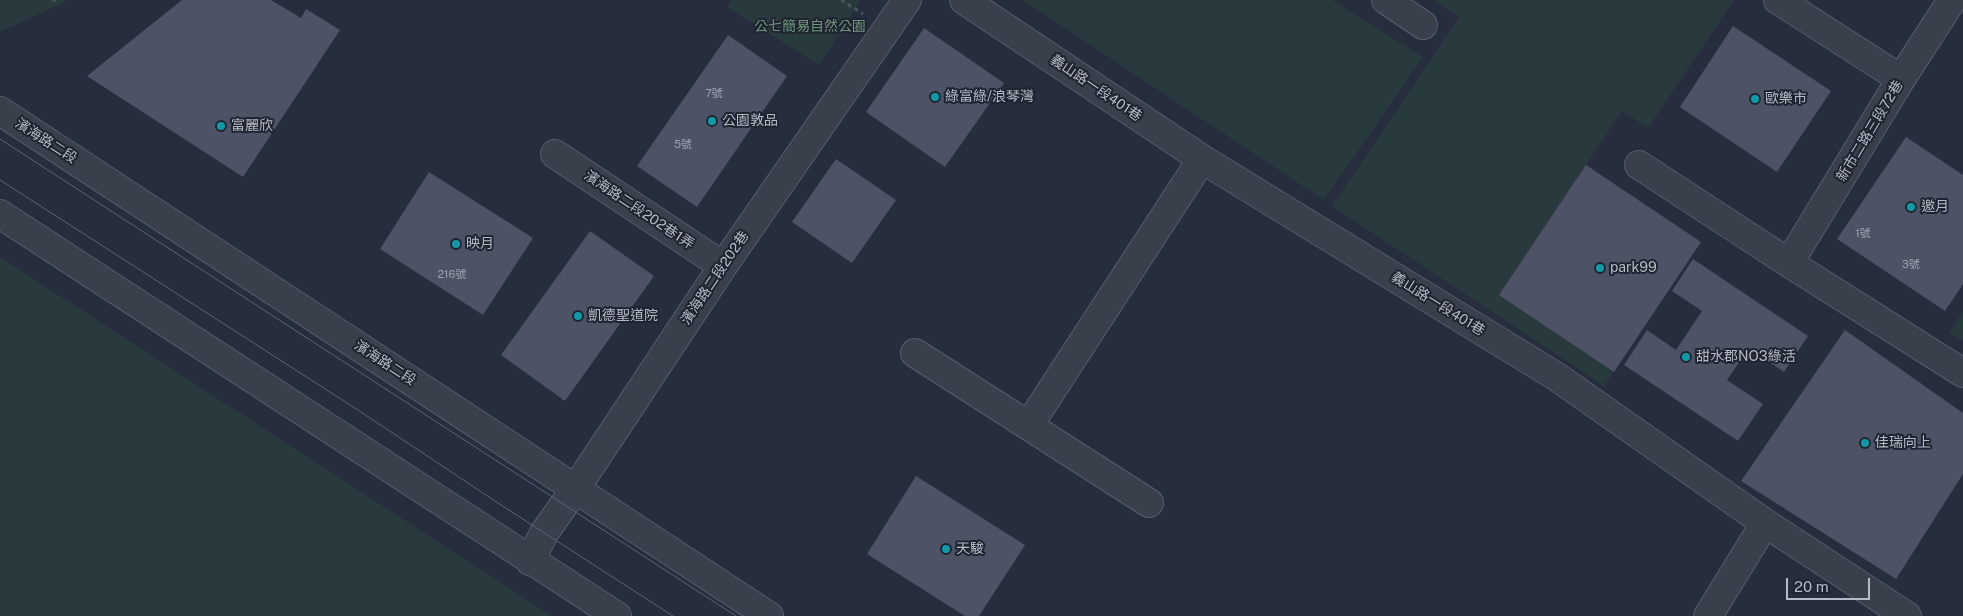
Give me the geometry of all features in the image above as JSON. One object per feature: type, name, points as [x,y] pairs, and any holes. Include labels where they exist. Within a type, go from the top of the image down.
[{"type":"street","name":"濱海路二段202巷","points":[[530,560],[544,533],[576,488],[723,266],[907,0]]},
{"type":"street","name":"義山路一段401巷","points":[[964,0],[1202,159],[1557,377],[1765,523],[1907,616]]},
{"type":"street","points":[[1386,0],[1423,25]]},
{"type":"street","points":[[1778,0],[1901,79]]},
{"type":"street","name":"新市二路三段72巷","points":[[1789,263],[1901,79],[1952,0]]},
{"type":"street","name":"濱海路二段","points":[[0,111],[769,616]]},
{"type":"street","name":"濱海路二段202巷1弄","points":[[555,154],[723,266]]},
{"type":"street","points":[[1029,425],[1202,159]]},
{"type":"street","points":[[1639,165],[1963,373]]},
{"type":"street","points":[[0,214],[617,616]]},
{"type":"street","points":[[914,353],[1149,503]]},
{"type":"street","points":[[1708,616],[1765,523]]},
{"type":"path","points":[[52,0],[57,0]]},
{"type":"path","points":[[841,0],[865,15]]},
{"type":"green space","points":[[0,0],[69,0],[0,32]]},
{"type":"green space","name":"公七簡易自然公園","points":[[731,0],[861,0],[819,65],[727,7]]},
{"type":"green space","points":[[1023,0],[1332,0],[1423,57],[1324,200]]},
{"type":"green space","points":[[1434,0],[1734,0],[1648,128],[1622,111],[1586,165],[1701,242],[1604,386],[1332,206],[1459,17]]},
{"type":"green space","points":[[0,257],[552,616],[0,616]]},
{"type":"green space","points":[[1963,311],[1963,341],[1949,333]]},
{"type":"building","name":"富麗欣","points":[[182,0],[271,0],[301,18],[306,9],[340,30],[243,177],[87,76]]},
{"type":"building","name":"歐樂市","points":[[1733,26],[1831,91],[1777,172],[1680,107]]},
{"type":"building","name":"綠富綠/浪琴灣","points":[[924,28],[1004,83],[945,167],[866,112]]},
{"type":"building","name":"公園敦品","points":[[728,35],[787,76],[697,207],[637,166]]},
{"type":"building","name":"邀月","points":[[1906,137],[1963,175],[1963,284],[1945,311],[1837,239]]},
{"type":"building","points":[[836,159],[896,200],[852,263],[792,222]]},
{"type":"building","name":"park99","points":[[1586,165],[1701,242],[1614,372],[1499,295]]},
{"type":"building","name":"映月","points":[[429,172],[533,238],[483,315],[380,249]]},
{"type":"building","name":"凱德聖道院","points":[[590,231],[654,276],[565,401],[501,355]]},
{"type":"building","name":"甜水郡NO3綠活","points":[[1693,259],[1808,336],[1784,372],[1749,348],[1727,380],[1763,404],[1738,441],[1624,365],[1647,330],[1676,350],[1702,311],[1672,291]]},
{"type":"building","name":"佳瑞向上","points":[[1845,330],[1963,413],[1963,474],[1896,579],[1741,481]]},
{"type":"building","name":"天駿","points":[[916,476],[1025,545],[979,616],[965,616],[867,554]]},
{"type":"tram line","points":[[0,139],[736,616]]},
{"type":"tram line","points":[[0,180],[361,412],[673,616]]},
{"type":"place","name":"綠富綠/浪琴灣","points":[[935,97]]},
{"type":"place","name":"歐樂市","points":[[1755,99]]},
{"type":"place","name":"公園敦品","points":[[712,121]]},
{"type":"place","name":"富麗欣","points":[[221,126]]},
{"type":"place","name":"邀月","points":[[1911,207]]},
{"type":"place","name":"映月","points":[[456,244]]},
{"type":"place","name":"park99","points":[[1600,268]]},
{"type":"place","name":"凱德聖道院","points":[[578,316]]},
{"type":"place","name":"甜水郡NO3綠活","points":[[1686,357]]},
{"type":"place","name":"佳瑞向上","points":[[1865,443]]},
{"type":"place","name":"天駿","points":[[946,549]]}]
